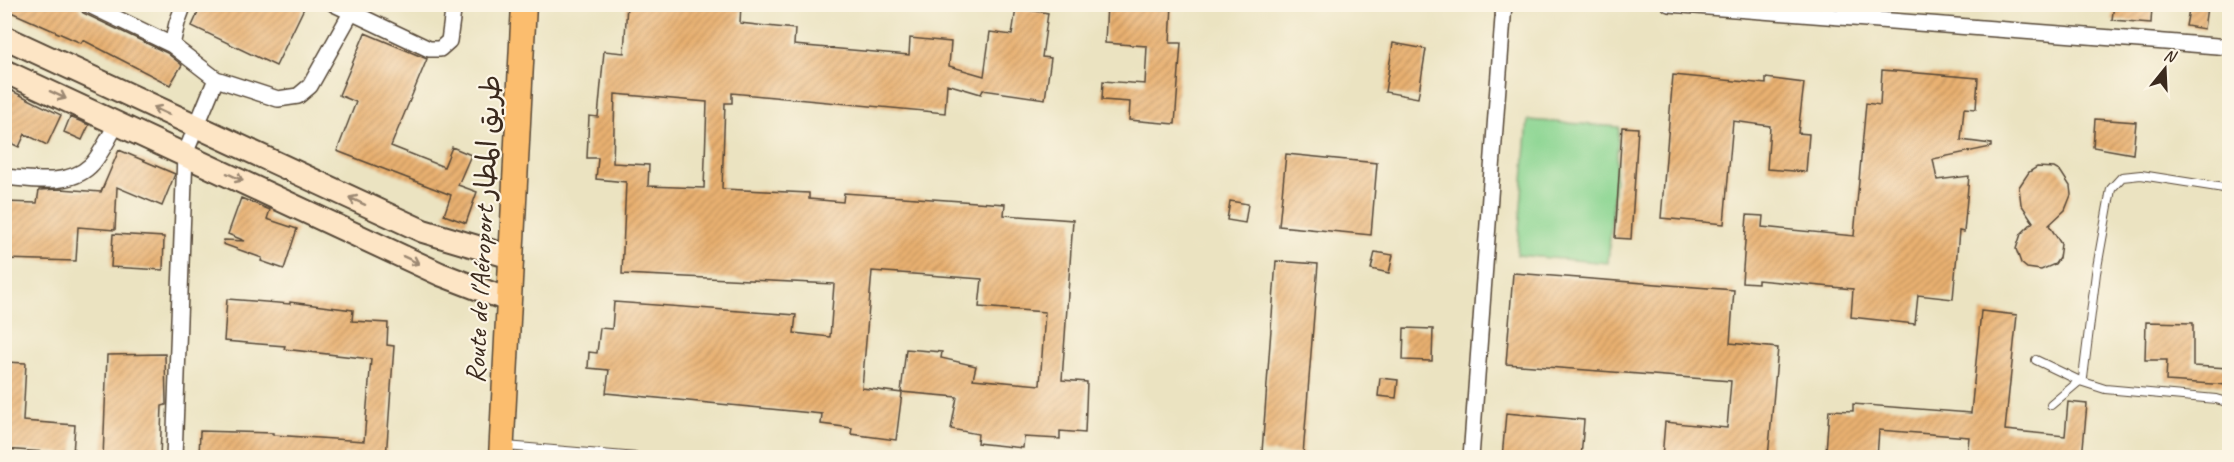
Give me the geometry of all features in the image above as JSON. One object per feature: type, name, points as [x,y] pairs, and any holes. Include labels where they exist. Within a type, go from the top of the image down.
[{"type":"main road","name":"Route de l'Aéroport طريق المطار","points":[[501,452],[524,4]]},
{"type":"main road","points":[[4,37],[423,231],[511,257]]},
{"type":"main road","points":[[4,71],[440,274],[508,300]]},
{"type":"street","points":[[87,4],[172,45],[216,79],[278,99],[297,96],[310,86],[351,13]]},
{"type":"street","points":[[172,45],[184,4]]},
{"type":"street","points":[[334,4],[429,49],[440,49],[448,41],[454,4]]},
{"type":"street","points":[[1471,458],[1504,4]]},
{"type":"street","points":[[1669,4],[2229,47]]},
{"type":"street","points":[[174,458],[185,154],[216,79]]},
{"type":"street","points":[[4,177],[52,180],[75,175],[90,166],[117,123]]},
{"type":"lane","points":[[2051,405],[2083,378],[2096,273],[2111,189],[2122,177],[2141,175],[2229,189]]},
{"type":"lane","points":[[2036,360],[2080,381],[2105,389],[2216,399],[2229,403]]},
{"type":"lane","points":[[501,452],[649,458]]},
{"type":"green space","points":[[1528,120],[1619,127],[1608,263],[1517,255]]},
{"type":"building","points":[[4,4],[77,4],[83,13],[167,53],[182,65],[170,85],[83,40],[81,43],[4,9]]},
{"type":"building","points":[[202,4],[306,4],[276,66],[192,26]]},
{"type":"building","points":[[627,4],[741,4],[740,23],[795,29],[794,45],[909,55],[910,38],[951,42],[949,66],[984,76],[990,32],[1012,35],[1016,8],[1048,13],[1042,57],[1051,58],[1045,99],[983,90],[981,94],[947,84],[945,113],[732,93],[732,103],[725,103],[722,189],[809,193],[809,199],[843,202],[844,193],[1005,204],[1004,215],[1073,220],[1062,380],[1087,382],[1085,433],[1060,431],[1060,439],[1024,437],[1023,448],[977,443],[978,434],[951,429],[957,397],[901,392],[906,349],[942,352],[941,358],[976,366],[973,379],[1040,385],[1045,312],[979,307],[982,279],[872,271],[862,388],[902,393],[896,440],[851,434],[852,428],[821,424],[822,414],[606,393],[609,370],[588,368],[589,352],[597,353],[600,328],[612,329],[614,302],[796,315],[794,333],[830,337],[834,284],[622,274],[626,182],[596,179],[598,158],[587,158],[589,116],[598,117],[604,51],[624,53]],"holes":[[[615,94],[707,102],[704,188],[648,186],[649,165],[613,163]]]},
{"type":"building","points":[[1107,4],[1172,4],[1170,43],[1181,43],[1175,124],[1129,120],[1130,102],[1102,100],[1103,81],[1145,84],[1147,46],[1105,43]]},
{"type":"building","points":[[2114,4],[2152,6],[2151,23],[2112,20]]},
{"type":"building","points":[[2190,4],[2207,7],[2204,29],[2186,26]]},
{"type":"building","points":[[365,33],[427,59],[391,146],[444,167],[452,147],[471,155],[458,185],[477,192],[466,223],[444,215],[451,195],[337,151],[356,102],[339,95]]},
{"type":"building","points":[[1393,43],[1426,49],[1418,98],[1385,92]]},
{"type":"building","points":[[1882,70],[1978,78],[1976,109],[1964,108],[1961,140],[1991,144],[1991,147],[1933,159],[1937,180],[1969,176],[1964,232],[1959,231],[1953,299],[1918,295],[1915,324],[1851,317],[1853,289],[1758,280],[1758,283],[1742,282],[1747,215],[1763,216],[1762,227],[1854,236],[1866,103],[1880,105]]},
{"type":"building","points":[[1673,75],[1766,84],[1766,78],[1804,83],[1798,133],[1809,134],[1806,172],[1767,169],[1770,126],[1733,121],[1724,224],[1661,218]]},
{"type":"building","points":[[4,87],[61,115],[47,145],[25,134],[19,147],[4,140]]},
{"type":"building","points":[[70,117],[89,125],[82,140],[64,132]]},
{"type":"building","points":[[2095,119],[2136,122],[2133,154],[2093,147]]},
{"type":"building","points":[[1622,127],[1638,128],[1631,239],[1615,238]]},
{"type":"building","points":[[119,150],[175,174],[162,206],[117,187],[115,230],[78,227],[76,261],[4,259],[4,202],[37,203],[39,190],[101,192]]},
{"type":"building","points":[[1286,154],[1377,163],[1371,235],[1279,226]]},
{"type":"building","points":[[2037,167],[2054,168],[2061,172],[2070,186],[2071,195],[2065,210],[2049,225],[2061,244],[2059,258],[2055,264],[2041,270],[2027,268],[2021,263],[2016,249],[2021,234],[2033,222],[2021,204],[2019,187],[2029,172]]},
{"type":"building","points":[[241,198],[270,210],[267,219],[297,229],[284,269],[261,261],[262,258],[223,244],[224,240],[245,241],[228,234]]},
{"type":"building","points":[[1230,201],[1248,204],[1245,223],[1227,220]]},
{"type":"building","points":[[113,234],[164,237],[163,270],[111,267]]},
{"type":"building","points":[[1375,252],[1393,255],[1389,273],[1371,269]]},
{"type":"building","points":[[1276,261],[1318,264],[1303,455],[1262,452]]},
{"type":"building","points":[[1513,273],[1734,290],[1730,343],[1778,348],[1768,458],[1662,458],[1665,422],[1727,428],[1731,381],[1506,364]]},
{"type":"building","points":[[227,299],[290,304],[290,302],[353,310],[352,321],[388,323],[387,345],[394,346],[386,458],[344,454],[343,458],[199,458],[200,431],[273,433],[273,435],[364,441],[371,359],[284,349],[285,346],[224,341]]},
{"type":"building","points":[[1981,311],[2017,315],[2005,430],[2065,436],[2068,402],[2087,404],[2082,458],[1967,458],[1969,437],[1879,430],[1877,458],[1849,458],[1849,454],[1826,452],[1829,410],[1853,411],[1853,404],[1971,413]]},
{"type":"building","points":[[2146,322],[2193,323],[2193,366],[2229,368],[2228,385],[2166,381],[2167,360],[2145,360]]},
{"type":"building","points":[[1404,328],[1433,329],[1432,361],[1403,360]]},
{"type":"building","points":[[165,354],[166,405],[162,406],[160,458],[103,458],[107,355]]},
{"type":"building","points":[[4,362],[26,363],[23,421],[75,425],[73,454],[4,449]]},
{"type":"building","points":[[1380,378],[1398,380],[1396,398],[1378,396]]},
{"type":"building","points":[[1506,413],[1584,420],[1581,458],[1502,458]]}]
